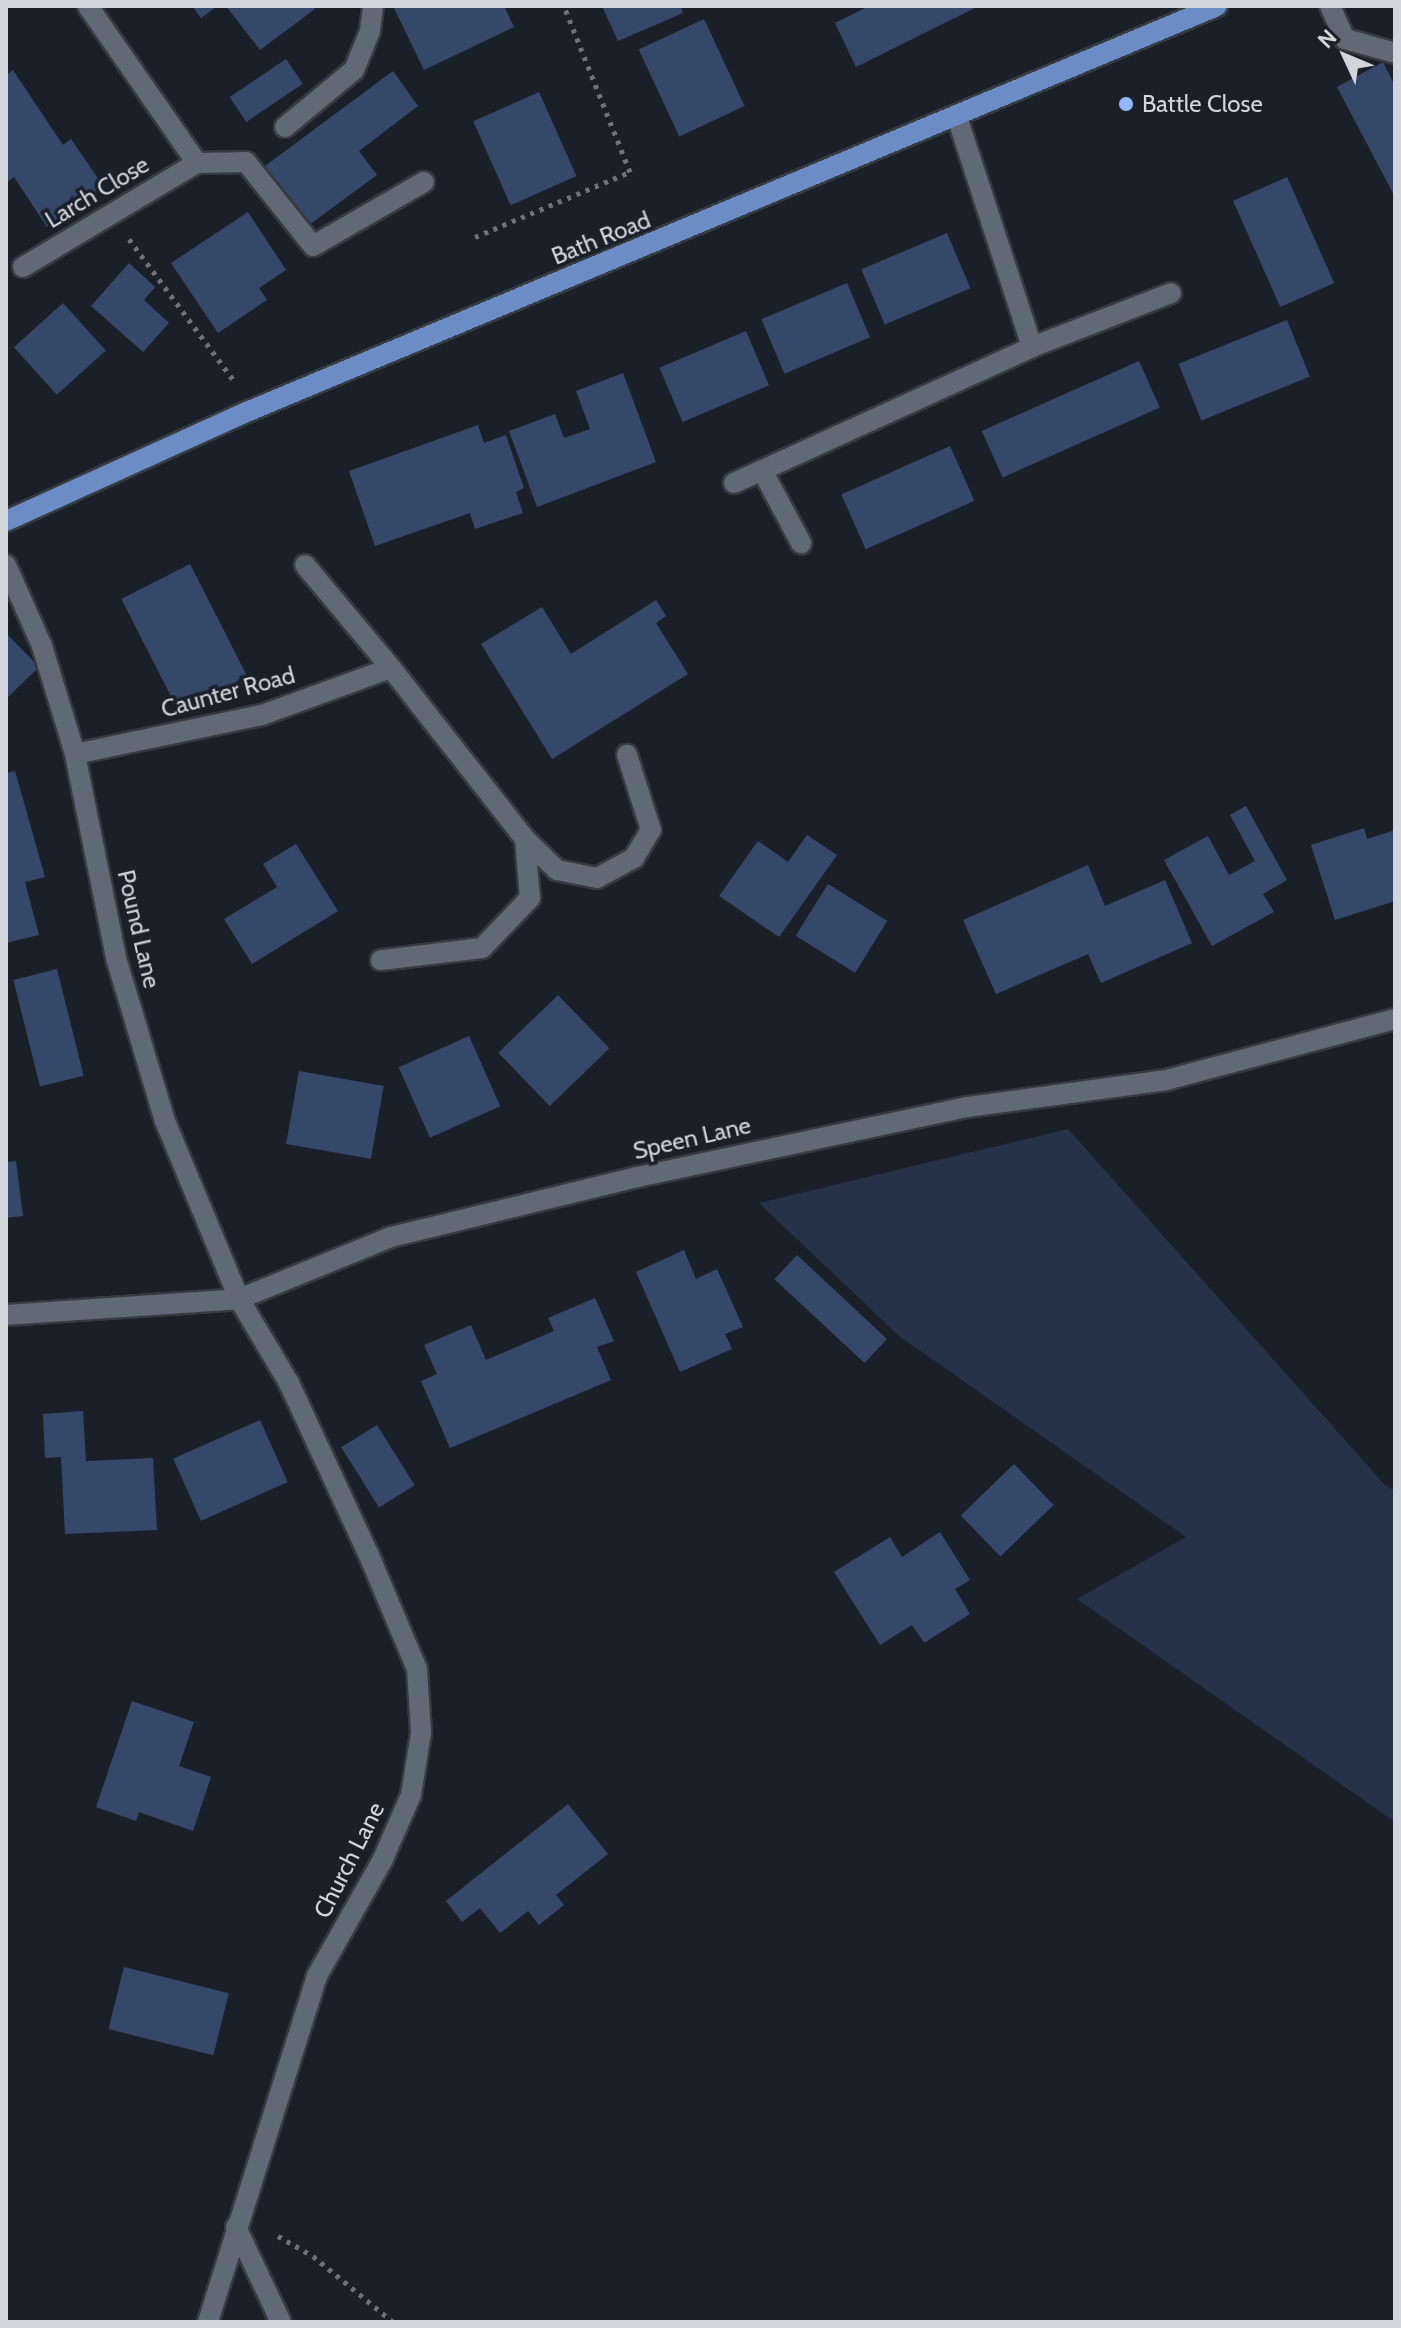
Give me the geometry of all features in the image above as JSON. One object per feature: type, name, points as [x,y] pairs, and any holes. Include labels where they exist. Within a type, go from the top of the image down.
[{"type":"main road","name":"Bath Road","points":[[6,521],[249,411],[1217,6]]},
{"type":"street","points":[[88,6],[197,163],[246,162],[313,246],[424,182]]},
{"type":"street","points":[[285,127],[354,70],[367,41],[373,6]]},
{"type":"street","points":[[1330,6],[1345,39],[1395,53]]},
{"type":"street","points":[[957,117],[1032,347]]},
{"type":"street","name":"Larch Close","points":[[23,267],[197,163]]},
{"type":"street","points":[[734,483],[1032,347],[1171,293]]},
{"type":"street","points":[[763,472],[801,543]]},
{"type":"street","name":"Pound Lane","points":[[6,565],[42,646],[75,754],[116,958],[165,1121],[239,1299]]},
{"type":"street","points":[[305,565],[391,668],[525,839],[557,870],[597,878],[634,858],[651,830],[627,755]]},
{"type":"street","name":"Caunter Road","points":[[75,754],[262,715],[391,668]]},
{"type":"street","points":[[381,960],[482,948],[530,898],[525,839]]},
{"type":"street","name":"Speen Lane","points":[[6,1315],[239,1299],[391,1237],[607,1185],[967,1107],[1166,1080],[1395,1019]]},
{"type":"street","name":"Church Lane","points":[[208,2322],[317,1976],[382,1861],[411,1795],[421,1733],[417,1669],[368,1553],[289,1383],[239,1299]]},
{"type":"street","points":[[236,2227],[281,2322]]},
{"type":"path","points":[[475,237],[630,172],[564,6]]},
{"type":"path","points":[[111,214],[240,389],[249,411]]},
{"type":"path","points":[[236,2227],[258,2237],[273,2233],[313,2256],[393,2322]]},
{"type":"shaded area","points":[[1068,1129],[1385,1485],[1395,1491],[1395,1822],[1077,1599],[1186,1537],[899,1336],[759,1203]]},
{"type":"building","points":[[192,6],[217,6],[201,18]]},
{"type":"building","points":[[226,6],[313,6],[315,9],[260,50]]},
{"type":"building","points":[[393,6],[504,6],[514,27],[424,70]]},
{"type":"building","points":[[602,6],[680,6],[683,13],[618,41]]},
{"type":"building","points":[[869,6],[979,6],[856,67],[835,23]]},
{"type":"building","points":[[704,19],[745,106],[679,136],[639,49]]},
{"type":"building","points":[[286,59],[303,84],[246,122],[230,97]]},
{"type":"building","points":[[1383,62],[1395,86],[1395,197],[1337,87]]},
{"type":"building","points":[[13,70],[63,145],[71,139],[104,187],[47,227],[14,177],[6,183],[6,75]]},
{"type":"building","points":[[393,71],[418,106],[359,151],[377,175],[309,225],[265,166]]},
{"type":"building","points":[[539,92],[576,176],[511,205],[473,121]]},
{"type":"building","points":[[1287,177],[1334,283],[1280,307],[1233,201]]},
{"type":"building","points":[[248,212],[286,270],[259,288],[267,300],[218,333],[171,263]]},
{"type":"building","points":[[947,233],[970,288],[885,325],[861,269]]},
{"type":"building","points":[[129,263],[155,287],[144,300],[169,323],[143,352],[91,306]]},
{"type":"building","points":[[847,283],[870,337],[784,374],[761,319]]},
{"type":"building","points":[[63,303],[106,351],[57,395],[14,347]]},
{"type":"building","points":[[1287,320],[1310,377],[1201,420],[1179,364]]},
{"type":"building","points":[[746,331],[769,385],[683,422],[659,368]]},
{"type":"building","points":[[1139,361],[1160,408],[1003,478],[982,431]]},
{"type":"building","points":[[623,373],[656,462],[537,507],[509,431],[555,414],[564,438],[590,429],[576,391]]},
{"type":"building","points":[[478,425],[484,443],[506,435],[524,488],[516,492],[523,513],[475,529],[470,513],[375,546],[349,471]]},
{"type":"building","points":[[950,446],[974,501],[866,549],[841,494]]},
{"type":"building","points":[[190,564],[248,677],[179,712],[121,599]]},
{"type":"building","points":[[656,600],[666,616],[656,623],[688,674],[552,759],[481,644],[542,607],[571,654]]},
{"type":"building","points":[[6,633],[39,667],[6,699]]},
{"type":"building","points":[[15,771],[45,877],[25,882],[39,935],[6,943],[6,773]]},
{"type":"building","points":[[1246,806],[1287,880],[1263,894],[1274,912],[1212,946],[1164,860],[1208,836],[1229,875],[1255,861],[1230,815]]},
{"type":"building","points":[[1364,828],[1367,839],[1395,830],[1395,901],[1335,920],[1311,845]]},
{"type":"building","points":[[807,835],[837,855],[779,937],[719,896],[758,841],[788,862]]},
{"type":"building","points":[[296,844],[338,911],[252,964],[224,919],[277,887],[263,864]]},
{"type":"building","points":[[1088,865],[1105,906],[1165,880],[1192,943],[1101,983],[1088,954],[996,994],[963,920]]},
{"type":"building","points":[[828,884],[887,921],[855,973],[796,936]]},
{"type":"building","points":[[57,969],[84,1076],[40,1087],[13,980]]},
{"type":"building","points":[[558,995],[609,1048],[550,1106],[498,1053]]},
{"type":"building","points":[[469,1036],[500,1106],[430,1138],[399,1067]]},
{"type":"building","points":[[299,1071],[384,1086],[371,1159],[286,1144]]},
{"type":"building","points":[[16,1161],[23,1216],[6,1218],[6,1162]]},
{"type":"building","points":[[684,1250],[696,1279],[717,1269],[743,1327],[725,1334],[732,1349],[680,1372],[636,1272]]},
{"type":"building","points":[[797,1255],[887,1339],[864,1363],[774,1279]]},
{"type":"building","points":[[595,1298],[614,1341],[597,1347],[611,1380],[450,1448],[421,1381],[437,1374],[424,1345],[471,1325],[486,1360],[554,1331],[548,1318]]},
{"type":"building","points":[[83,1411],[86,1461],[153,1458],[157,1530],[65,1534],[61,1457],[45,1458],[43,1414]]},
{"type":"building","points":[[260,1420],[288,1482],[201,1521],[173,1459]]},
{"type":"building","points":[[377,1425],[415,1485],[379,1507],[341,1447]]},
{"type":"building","points":[[1014,1464],[1054,1505],[1000,1556],[961,1515]]},
{"type":"building","points":[[940,1532],[970,1580],[955,1589],[970,1614],[924,1643],[912,1625],[880,1645],[834,1572],[890,1537],[902,1557]]},
{"type":"building","points":[[132,1701],[194,1722],[179,1766],[211,1777],[193,1831],[139,1812],[136,1821],[96,1807]]},
{"type":"building","points":[[568,1804],[608,1854],[556,1895],[564,1905],[539,1925],[528,1911],[500,1933],[480,1908],[462,1922],[446,1901]]},
{"type":"building","points":[[124,1967],[229,1993],[213,2055],[109,2029]]},
{"type":"place","name":"Battle Close","points":[[1126,104]]}]
